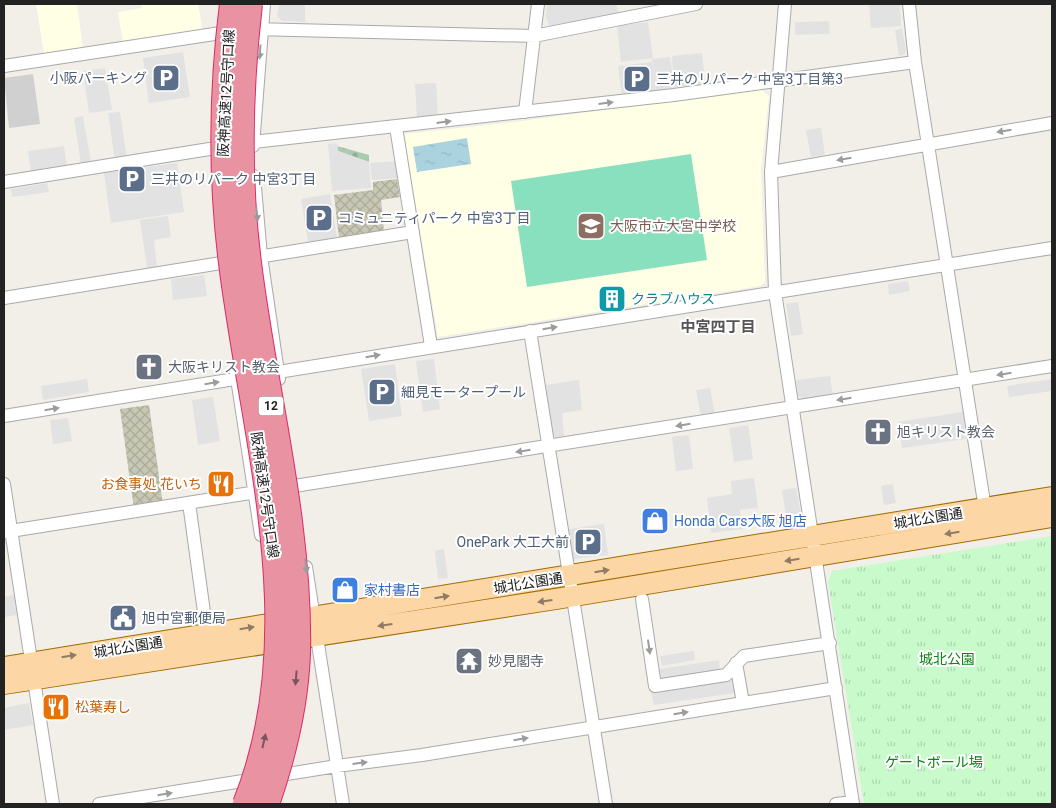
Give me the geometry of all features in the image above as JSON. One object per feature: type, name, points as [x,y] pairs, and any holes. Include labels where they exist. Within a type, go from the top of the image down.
[{"type":"highway","name":"阪神高速12号守口線","points":[[232,4],[223,92],[224,198],[232,274],[271,529],[278,610],[277,656],[270,713],[258,768],[245,804]]},
{"type":"highway","name":"阪神高速12号守口線","points":[[250,4],[242,93],[243,196],[251,281],[290,527],[298,632],[292,716],[286,746],[267,804]]},
{"type":"main road","name":"城北公園通","points":[[4,684],[34,671],[207,634],[272,624],[314,626],[572,596],[813,547],[987,518],[1052,498]]},
{"type":"main road","name":"城北公園通","points":[[987,518],[1052,517]]},
{"type":"main road","name":"城北公園通","points":[[4,667],[34,671],[314,626],[569,577],[813,547]]},
{"type":"street","points":[[221,4],[215,77],[215,207],[221,265],[255,492],[272,624]]},
{"type":"street","points":[[264,4],[253,142],[255,196],[261,256],[314,626],[343,804]]},
{"type":"street","points":[[525,112],[538,4]]},
{"type":"street","points":[[4,66],[262,28],[534,36],[696,4]]},
{"type":"street","points":[[784,4],[770,172],[774,292],[813,547],[830,643],[853,803],[836,804]]},
{"type":"street","points":[[909,4],[915,62],[987,518]]},
{"type":"street","points":[[4,182],[253,142],[525,112],[915,62]]},
{"type":"street","points":[[770,172],[1052,123]]},
{"type":"street","points":[[396,127],[430,346]]},
{"type":"street","points":[[4,298],[221,265],[261,256],[413,232]]},
{"type":"street","points":[[4,416],[278,373],[430,346],[1052,248]]},
{"type":"street","points":[[530,331],[606,804]]},
{"type":"street","points":[[8,532],[1052,366]]},
{"type":"street","points":[[4,484],[8,532],[34,671],[54,804]]},
{"type":"street","points":[[189,503],[207,634]]},
{"type":"street","points":[[642,599],[655,686],[726,675],[744,656],[830,643]]},
{"type":"street","points":[[736,663],[743,703]]},
{"type":"street","points":[[99,804],[337,766],[422,755],[836,688]]},
{"type":"shaded area","points":[[36,4],[77,4],[83,48],[44,54]]},
{"type":"shaded area","points":[[141,4],[198,4],[203,32],[123,44],[118,12],[142,8]]},
{"type":"shaded area","points":[[279,4],[305,4],[305,22],[282,21],[277,16]]},
{"type":"shaded area","points":[[547,4],[616,4],[619,14],[550,26],[546,17]]},
{"type":"shaded area","points":[[869,4],[900,4],[901,26],[871,28]]},
{"type":"shaded area","points":[[829,21],[830,34],[795,35],[795,22]]},
{"type":"shaded area","points":[[648,22],[653,58],[621,62],[617,26]]},
{"type":"shaded area","points":[[902,28],[906,50],[905,54],[899,56],[895,30]]},
{"type":"shaded area","name":"小阪パーキング","points":[[183,52],[190,97],[149,103],[143,58]]},
{"type":"shaded area","points":[[702,53],[705,83],[656,90],[652,59],[670,57],[674,85],[672,56]]},
{"type":"shaded area","name":"三井のリパーク 中宮3丁目第3","points":[[652,62],[656,92],[622,96],[618,66]]},
{"type":"shaded area","points":[[105,68],[112,110],[89,113],[83,71]]},
{"type":"shaded area","points":[[33,74],[40,124],[9,128],[4,78]]},
{"type":"shaded area","points":[[436,83],[438,118],[417,119],[415,84]]},
{"type":"shaded area","name":"大阪市立大宮中学校","points":[[761,89],[769,96],[761,170],[765,282],[760,286],[438,337],[404,134],[514,122]]},
{"type":"shaded area","points":[[120,112],[127,160],[115,161],[108,113]]},
{"type":"shaded area","points":[[83,116],[91,163],[81,165],[74,118]]},
{"type":"shaded area","points":[[821,128],[825,155],[811,157],[806,130]]},
{"type":"shaded area","points":[[337,143],[338,151],[369,162],[371,188],[332,191],[328,144]]},
{"type":"shaded area","points":[[64,146],[67,166],[31,172],[28,151]]},
{"type":"shaded area","points":[[397,161],[398,178],[372,180],[370,163]]},
{"type":"shaded area","points":[[177,163],[184,212],[111,223],[104,173]]},
{"type":"shaded area","points":[[397,179],[400,197],[381,200],[384,232],[339,238],[334,195],[373,190],[373,182]]},
{"type":"shaded area","points":[[47,183],[49,192],[12,197],[11,189]]},
{"type":"shaded area","name":"コミュニティパーク 中宮3丁目","points":[[330,194],[337,237],[308,242],[301,199]]},
{"type":"shaded area","points":[[168,216],[171,237],[154,240],[157,267],[147,268],[140,220]]},
{"type":"shaded area","points":[[204,275],[207,296],[173,300],[171,279]]},
{"type":"shaded area","points":[[908,281],[910,291],[889,295],[888,284]]},
{"type":"shaded area","points":[[798,302],[803,334],[791,336],[786,304]]},
{"type":"shaded area","points":[[434,359],[440,409],[423,412],[416,361]]},
{"type":"shaded area","name":"細見モータープール","points":[[395,364],[402,416],[369,421],[361,369]]},
{"type":"shaded area","points":[[830,376],[833,397],[806,401],[798,396],[796,380]]},
{"type":"shaded area","points":[[87,379],[89,392],[43,400],[41,386]]},
{"type":"shaded area","points":[[1052,379],[1052,391],[1009,397],[1007,386]]},
{"type":"shaded area","points":[[579,380],[582,410],[562,413],[564,436],[556,437],[552,435],[546,385]]},
{"type":"shaded area","points":[[710,388],[715,415],[701,417],[696,390]]},
{"type":"shaded area","points":[[213,397],[220,441],[198,445],[192,400]]},
{"type":"shaded area","points":[[149,405],[163,505],[134,509],[120,409]]},
{"type":"shaded area","points":[[963,412],[966,439],[902,448],[898,422]]},
{"type":"shaded area","points":[[68,418],[72,441],[53,444],[50,420]]},
{"type":"shaded area","points":[[748,425],[753,459],[734,462],[729,428]]},
{"type":"shaded area","points":[[689,435],[693,469],[676,471],[672,437]]},
{"type":"shaded area","points":[[754,478],[758,508],[740,510],[743,529],[711,533],[707,498],[732,494],[731,481]]},
{"type":"shaded area","points":[[893,484],[896,503],[884,505],[881,486]]},
{"type":"shaded area","points":[[796,488],[802,520],[787,523],[782,490]]},
{"type":"shaded area","name":"OnePark 大工大前","points":[[604,524],[608,555],[573,559],[569,529]]},
{"type":"shaded area","points":[[444,549],[448,578],[438,579],[435,551]]},
{"type":"shaded area","points":[[14,595],[17,615],[4,617],[4,597]]},
{"type":"shaded area","points":[[694,651],[695,660],[662,666],[660,656]]},
{"type":"shaded area","points":[[719,660],[720,671],[662,680],[659,669]]},
{"type":"shaded area","points":[[733,680],[735,693],[654,705],[651,692]]},
{"type":"shaded area","points":[[29,703],[33,725],[4,730],[4,708]]},
{"type":"green space","points":[[337,146],[369,155],[369,162],[338,151]]},
{"type":"green space","points":[[691,154],[707,260],[527,287],[511,181]]},
{"type":"green space","name":"城北公園","points":[[1052,536],[1052,804],[864,804],[828,582],[832,571]]},
{"type":"water","points":[[467,138],[471,164],[417,172],[413,147]]},
{"type":"place","name":"小阪パーキング","points":[[166,78]]},
{"type":"place","name":"三井のリパーク 中宮3丁目第3","points":[[637,79]]},
{"type":"place","name":"三井のリパーク 中宮3丁目","points":[[132,179]]},
{"type":"place","name":"コミュニティパーク 中宮3丁目","points":[[319,218]]},
{"type":"place","name":"大阪市立大宮中学校","points":[[591,226]]},
{"type":"place","name":"クラブハウス","points":[[612,299]]},
{"type":"place","name":"大阪キリスト教会","points":[[149,367]]},
{"type":"place","name":"細見モータープール","points":[[382,392]]},
{"type":"place","name":"旭キリスト教会","points":[[878,432]]},
{"type":"place","name":"お食事処 花いち","points":[[221,484]]},
{"type":"place","name":"Honda Cars大阪 旭店","points":[[655,521]]},
{"type":"place","name":"OnePark 大工大前","points":[[588,542]]},
{"type":"place","name":"家村書店","points":[[345,590]]},
{"type":"place","name":"旭中宮郵便局","points":[[123,618]]},
{"type":"place","name":"妙見閣寺","points":[[469,661]]},
{"type":"place","name":"松葉寿し","points":[[56,707]]},
{"type":"district","name":"中宮四丁目","points":[[718,327]]},
{"type":"park label","name":"ゲートボール場","points":[[934,762]]}]
